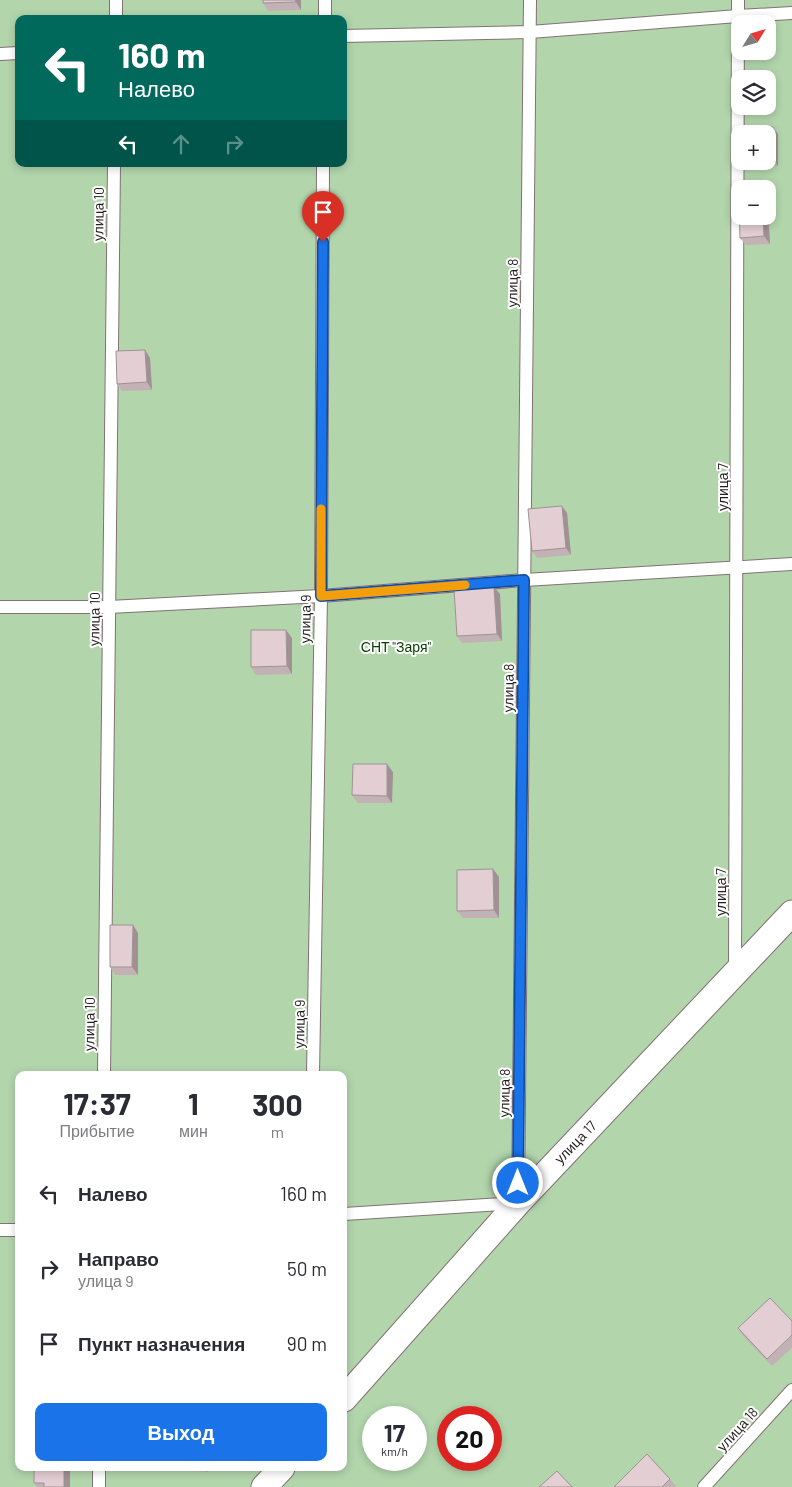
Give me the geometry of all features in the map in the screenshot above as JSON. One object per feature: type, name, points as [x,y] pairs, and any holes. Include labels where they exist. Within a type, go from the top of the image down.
[{"type":"street","name":"улица 17","points":[[347,1396],[518,1203],[792,913]]},
{"type":"street","points":[[264,1487],[279,1471]]},
{"type":"lane","points":[[116,0],[116,15]]},
{"type":"lane","points":[[325,0],[325,15]]},
{"type":"lane","name":"улица 8","points":[[518,1203],[530,0]]},
{"type":"lane","name":"улица 7","points":[[738,0],[738,15]]},
{"type":"lane","points":[[756,15],[792,13]]},
{"type":"lane","points":[[347,36],[530,32],[731,17]]},
{"type":"lane","points":[[0,54],[15,53]]},
{"type":"lane","name":"улица 7","points":[[735,975],[738,60]]},
{"type":"lane","name":"улица 10","points":[[104,1071],[114,167]]},
{"type":"lane","name":"улица 9","points":[[313,1071],[321,596],[324,167]]},
{"type":"lane","points":[[0,608],[109,607],[321,596],[524,580],[792,564]]},
{"type":"lane","points":[[347,1214],[518,1203]]},
{"type":"lane","points":[[0,1230],[15,1230]]},
{"type":"lane","name":"улица 18","points":[[704,1487],[792,1390]]},
{"type":"lane","points":[[99,1471],[99,1487]]},
{"type":"green space","name":"СНТ \"Заря\"","points":[[0,0],[792,0],[792,1487],[0,1487]]},
{"type":"building","points":[[263,0],[295,0],[296,2],[263,3]]},
{"type":"building","points":[[740,225],[763,225],[764,236],[740,238]]},
{"type":"building","points":[[145,350],[147,382],[117,384],[116,351]]},
{"type":"building","points":[[562,506],[566,548],[532,551],[528,509]]},
{"type":"building","points":[[494,587],[497,634],[457,636],[454,589]]},
{"type":"building","points":[[251,630],[286,630],[287,666],[251,667]]},
{"type":"building","points":[[353,764],[387,764],[387,796],[352,795]]},
{"type":"building","points":[[493,869],[494,910],[457,911],[457,870]]},
{"type":"building","points":[[110,925],[133,925],[132,967],[110,967]]},
{"type":"building","points":[[770,1298],[792,1321],[792,1335],[767,1359],[738,1328]]},
{"type":"building","points":[[647,1454],[670,1479],[662,1487],[614,1487]]},
{"type":"building","points":[[34,1471],[64,1471],[64,1487],[44,1487],[44,1483],[34,1483]]},
{"type":"building","points":[[557,1471],[572,1487],[539,1487]]},
{"type":"slow traffic","points":[[321,509],[321,596],[465,585]]},
{"type":"route","points":[[323,242],[321,596],[524,580],[518,1183]]}]
